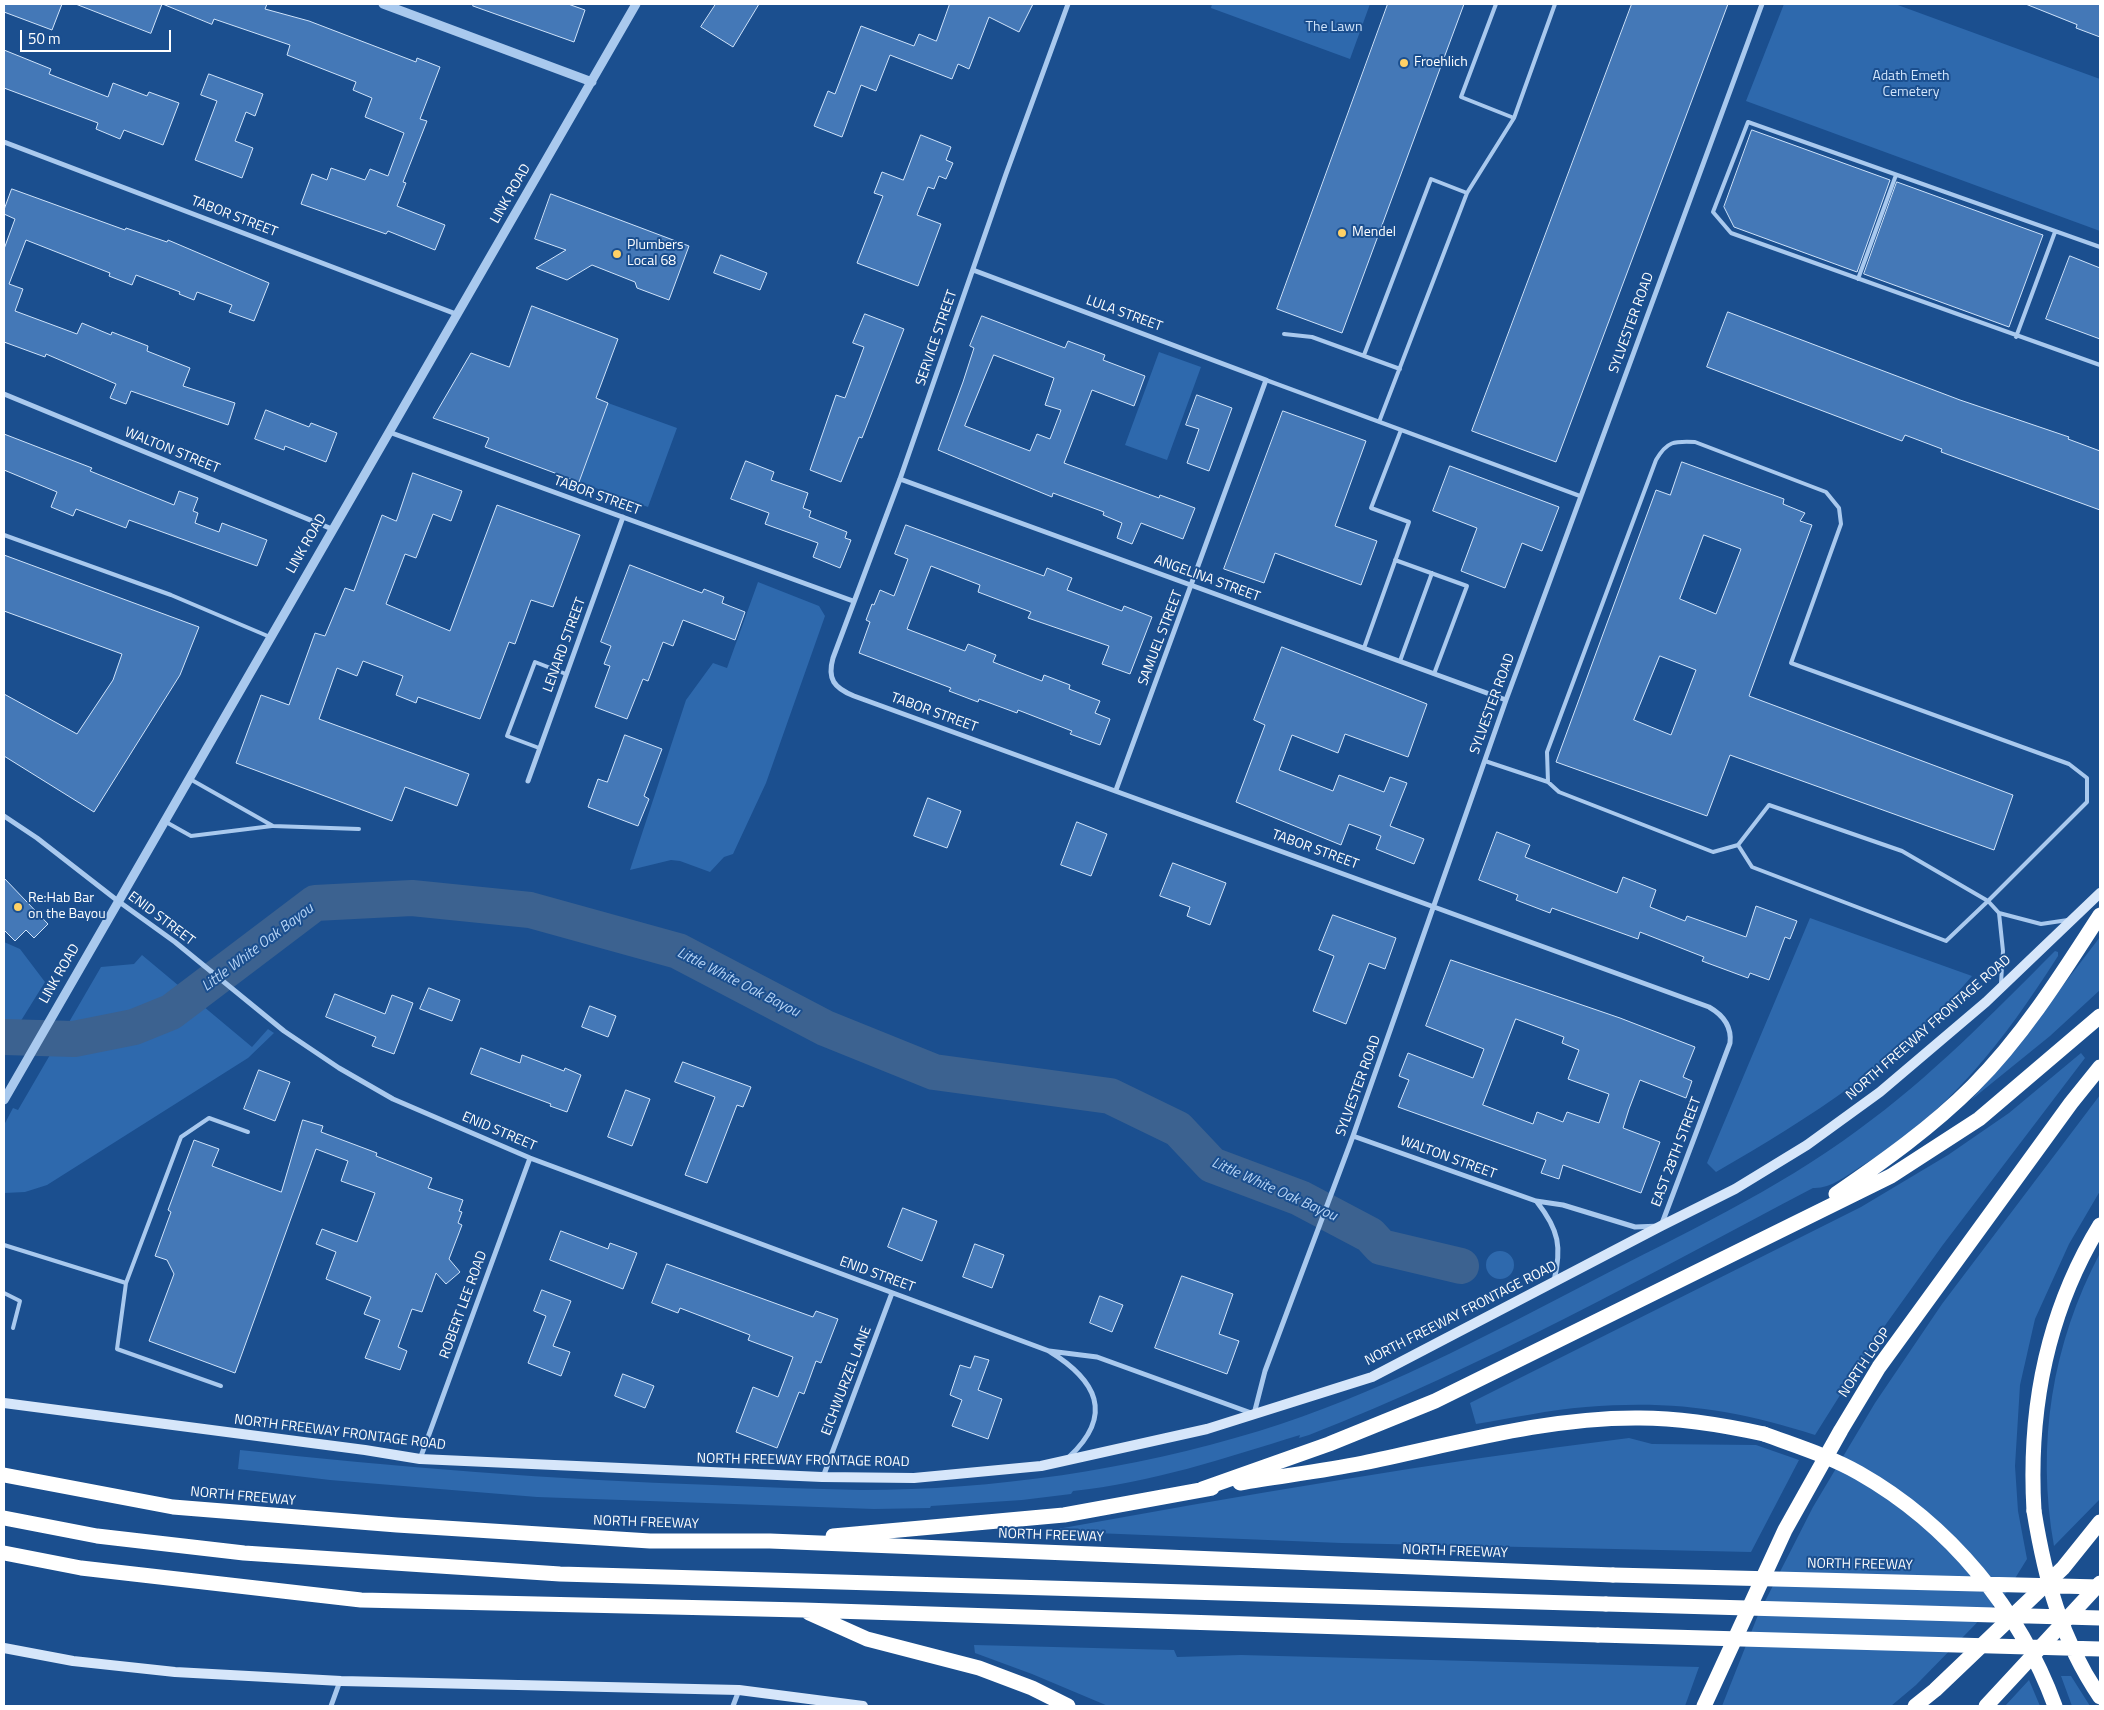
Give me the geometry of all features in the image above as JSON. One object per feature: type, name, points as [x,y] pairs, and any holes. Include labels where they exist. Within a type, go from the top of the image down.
[{"type":"highway","points":[[1792,1224],[1892,1156],[1934,1122],[1974,1085],[2053,986],[2100,915]]},
{"type":"highway","points":[[1202,1489],[1329,1444],[1435,1401],[1891,1176],[1979,1119],[2100,1016]]},
{"type":"highway","name":"NORTH LOOP","points":[[1704,1706],[1785,1530],[1879,1367],[2071,1103],[2100,1067]]},
{"type":"highway","points":[[2100,1225],[2070,1283],[2053,1325],[2045,1354],[2036,1405],[2033,1442],[2034,1511],[2050,1589],[2081,1669],[2100,1697]]},
{"type":"highway","points":[[770,1541],[1064,1515],[1202,1489],[1361,1463],[1515,1430],[1576,1421],[1641,1418],[1695,1421],[1764,1434],[1816,1453],[1858,1473],[1898,1498],[1930,1524],[1959,1552],[1997,1599],[2027,1643],[2055,1706]]},
{"type":"highway","name":"NORTH FREEWAY","points":[[4,1475],[173,1507],[397,1525],[650,1541],[770,1541],[1613,1575],[2100,1585]]},
{"type":"highway","points":[[4,1518],[97,1536],[244,1553],[560,1574],[2100,1618]]},
{"type":"highway","points":[[1915,1706],[1935,1690],[2063,1568],[2100,1522]]},
{"type":"highway","points":[[4,1553],[81,1568],[361,1600],[803,1610],[2100,1650]]},
{"type":"highway","points":[[1986,1706],[2100,1585]]},
{"type":"highway","points":[[803,1610],[867,1639],[980,1668],[1032,1688],[1068,1706]]},
{"type":"main road","name":"NORTH FREEWAY FRONTAGE ROAD","points":[[4,1403],[420,1459],[822,1478],[914,1478],[1041,1466],[1207,1430],[1372,1377],[1735,1189],[1807,1145],[1880,1092],[2001,987],[2100,893]]},
{"type":"main road","points":[[4,1648],[73,1661],[175,1672],[341,1681],[739,1690],[863,1706]]},
{"type":"street","points":[[387,4],[592,82]]},
{"type":"street","name":"LINK ROAD","points":[[4,1100],[636,4]]},
{"type":"street","name":"SERVICE STREET","points":[[831,679],[830,669],[853,601],[900,479],[1068,4]]},
{"type":"street","name":"SYLVESTER ROAD","points":[[1254,1414],[1265,1371],[1353,1136],[1506,700],[1762,4]]},
{"type":"street","name":"TABOR STREET","points":[[4,142],[456,314]]},
{"type":"street","name":"LULA STREET","points":[[973,270],[1266,380]]},
{"type":"street","name":"SAMUEL STREET","points":[[1116,790],[1266,380]]},
{"type":"street","name":"WALTON STREET","points":[[4,394],[332,529]]},
{"type":"street","name":"TABOR STREET","points":[[389,432],[853,601]]},
{"type":"street","name":"ANGELINA STREET","points":[[900,479],[1506,700]]},
{"type":"street","name":"LENARD STREET","points":[[528,781],[623,517]]},
{"type":"street","name":"TABOR STREET","points":[[831,679],[841,690],[854,696],[1435,906],[1718,1012],[1729,1028],[1731,1037],[1714,1087]]},
{"type":"street","name":"ENID STREET","points":[[4,816],[37,838],[174,942],[284,1031],[339,1068],[393,1099],[530,1158],[1049,1351],[1097,1357],[1254,1414]]},
{"type":"street","name":"EAST 28TH STREET","points":[[1661,1226],[1714,1087]]},
{"type":"street","name":"WALTON STREET","points":[[1353,1136],[1536,1201],[1563,1205],[1635,1227],[1661,1226]]},
{"type":"street","name":"ROBERT LEE ROAD","points":[[420,1459],[530,1158]]},
{"type":"street","points":[[1536,1201],[1551,1219],[1559,1246],[1554,1283]]},
{"type":"street","name":"EICHWURZEL LANE","points":[[822,1478],[892,1293]]},
{"type":"street","name":"ENID STREET","points":[[1049,1351],[1079,1371],[1091,1393],[1095,1408],[1091,1431],[1081,1446],[1064,1461]]},
{"type":"street","points":[[331,1706],[341,1681]]},
{"type":"street","points":[[733,1706],[739,1690]]},
{"type":"lane","points":[[1496,4],[1461,97],[1514,118]]},
{"type":"lane","points":[[1379,422],[1466,193],[1514,118],[1555,4]]},
{"type":"lane","points":[[2100,248],[1748,122],[1714,212],[1732,233],[2100,366]]},
{"type":"lane","points":[[1858,279],[1896,175]]},
{"type":"lane","points":[[1364,355],[1431,179],[1466,193]]},
{"type":"lane","points":[[2016,337],[2055,232]]},
{"type":"lane","points":[[1284,334],[1312,337],[1400,369]]},
{"type":"lane","points":[[1266,380],[1580,496]]},
{"type":"lane","points":[[1364,648],[1409,522],[1371,508],[1400,430]]},
{"type":"lane","points":[[1548,782],[1547,752],[1656,460],[1664,447],[1677,441],[1695,442],[1826,492],[1839,508],[1840,524],[1792,663],[2069,764],[2087,778],[2086,802],[1988,901],[1946,940],[1752,867],[1738,845]]},
{"type":"lane","points":[[4,535],[171,595],[270,637]]},
{"type":"lane","points":[[1395,560],[1467,586],[1434,674]]},
{"type":"lane","points":[[1400,661],[1432,573]]},
{"type":"lane","points":[[539,748],[507,736],[535,662],[566,674]]},
{"type":"lane","points":[[1485,761],[1548,782],[1559,792],[1713,852],[1738,845],[1769,806],[1902,851],[1988,901],[2000,913],[2041,924],[2073,919]]},
{"type":"lane","points":[[188,778],[273,826]]},
{"type":"lane","points":[[164,821],[190,836],[273,826],[359,829]]},
{"type":"lane","points":[[2000,913],[2003,952],[2001,987]]},
{"type":"lane","points":[[220,1386],[117,1349],[126,1283],[181,1137],[209,1118],[248,1132]]},
{"type":"lane","points":[[4,1245],[126,1283]]},
{"type":"lane","points":[[4,1293],[20,1301],[13,1328]]},
{"type":"green space","name":"The Lawn","points":[[1212,4],[1370,4],[1350,59],[1211,8]]},
{"type":"green space","name":"Adath Emeth Cemetery","points":[[1784,4],[1895,4],[2100,79],[2100,231],[1746,101]]},
{"type":"green space","points":[[1159,352],[1201,367],[1167,460],[1125,445]]},
{"type":"green space","points":[[608,403],[677,428],[648,507],[579,482]]},
{"type":"green space","points":[[758,582],[819,606],[825,616],[766,783],[733,854],[724,857],[710,872],[680,861],[671,860],[630,870],[686,700],[713,663],[727,668]]},
{"type":"green space","points":[[1810,918],[1972,976],[1916,1034],[1853,1085],[1786,1130],[1716,1172],[1707,1163]]},
{"type":"green space","points":[[2100,937],[2100,990],[2050,1036],[1971,1100],[2002,1065]]},
{"type":"green space","points":[[4,942],[20,949],[45,982],[4,1048]]},
{"type":"green space","points":[[2055,951],[2058,952],[2058,956],[2037,988],[1972,1074],[1921,1123],[1892,1146],[1849,1174],[1832,1184],[1813,1188],[1564,1319],[1501,1350],[1374,1408],[1299,1438],[1300,1435],[1216,1461],[1159,1476],[1073,1491],[1071,1494],[1022,1500],[931,1506],[930,1508],[874,1509],[537,1497],[330,1480],[238,1469],[240,1450],[417,1467],[594,1480],[824,1489],[911,1489],[1012,1482],[1062,1475],[1162,1457],[1211,1445],[1302,1417],[1429,1364],[1694,1229],[1762,1192],[1827,1152],[1885,1110],[1960,1045]]},
{"type":"green space","points":[[142,955],[252,1047],[268,1029],[274,1033],[248,1058],[47,1185],[25,1192],[4,1193],[4,1125],[13,1108],[18,1110],[101,967],[134,964]]},
{"type":"green space","points":[[2081,1053],[2085,1058],[1942,1246],[1876,1338],[1815,1435],[1730,1413],[1674,1406],[1646,1405],[1572,1408],[1476,1424],[1470,1403],[1861,1207],[1948,1155],[2009,1113]]},
{"type":"green space","points":[[2100,1095],[2100,1191],[2069,1244],[2035,1319],[2020,1385],[2015,1466],[2018,1511],[2027,1559],[2006,1593],[1916,1685],[1891,1706],[1722,1706],[1758,1615],[1813,1507],[1875,1403],[1942,1304]]},
{"type":"green space","points":[[1500,1251],[1510,1255],[1514,1265],[1510,1275],[1500,1279],[1490,1275],[1486,1265],[1490,1255]]},
{"type":"green space","points":[[2100,1253],[2100,1499],[2054,1546],[2047,1470],[2048,1432],[2052,1395],[2070,1323]]},
{"type":"green space","points":[[1629,1438],[1652,1444],[1756,1445],[1799,1460],[1751,1552],[1341,1543],[1046,1531],[1410,1469]]},
{"type":"green space","points":[[974,1645],[1174,1650],[1177,1657],[1241,1655],[1699,1667],[1685,1706],[1108,1706],[1032,1674],[975,1653]]},
{"type":"green space","points":[[2061,1676],[2071,1676],[2090,1706],[2072,1706]]},
{"type":"green space","points":[[2029,1680],[2040,1706],[2005,1706]]},
{"type":"building","points":[[4,4],[62,4],[52,30],[4,12]]},
{"type":"building","points":[[76,4],[162,4],[151,33]]},
{"type":"building","points":[[163,4],[267,4],[265,9],[309,21],[416,62],[417,58],[440,67],[420,119],[427,121],[403,182],[406,183],[397,206],[445,225],[435,250],[388,231],[386,234],[301,204],[312,174],[327,180],[331,168],[365,180],[370,169],[388,176],[404,133],[365,117],[372,98],[353,90],[356,82],[287,55],[290,45],[214,19],[212,24]]},
{"type":"building","points":[[474,4],[568,4],[585,10],[574,42],[473,6]]},
{"type":"building","points":[[716,4],[759,4],[733,47],[701,27]]},
{"type":"building","points":[[950,4],[1033,4],[1019,32],[989,17],[969,69],[958,64],[952,79],[890,55],[876,91],[861,85],[842,137],[814,126],[828,91],[835,94],[861,26],[914,46],[919,34],[936,41]]},
{"type":"building","points":[[1388,4],[1464,4],[1342,333],[1277,309]]},
{"type":"building","points":[[1632,4],[1728,4],[1556,462],[1472,431]]},
{"type":"building","points":[[2026,4],[2100,4],[2100,37],[2076,28],[2077,25]]},
{"type":"building","points":[[4,50],[51,69],[49,74],[108,97],[113,83],[147,96],[149,92],[179,103],[163,145],[124,130],[120,139],[96,129],[98,123],[4,88]]},
{"type":"building","points":[[209,74],[263,94],[255,116],[246,112],[235,141],[253,148],[242,178],[195,160],[217,101],[201,95]]},
{"type":"building","points":[[1752,130],[1890,180],[1857,272],[1734,227],[1724,207]]},
{"type":"building","points":[[921,135],[951,147],[946,160],[953,163],[946,179],[939,176],[934,189],[928,187],[917,215],[941,224],[918,286],[857,263],[883,196],[874,193],[882,172],[903,180]]},
{"type":"building","points":[[1897,182],[2043,235],[2009,327],[1864,274]]},
{"type":"building","points":[[12,189],[125,230],[126,228],[167,242],[168,240],[269,283],[254,321],[229,312],[232,305],[197,292],[194,300],[179,294],[180,292],[136,275],[132,285],[109,276],[110,273],[26,240],[9,284],[23,289],[15,311],[77,334],[82,323],[111,335],[112,332],[148,346],[147,351],[190,368],[183,386],[235,403],[228,425],[131,391],[126,404],[110,398],[116,384],[46,354],[45,357],[4,342],[4,249],[15,219],[4,214],[4,210]]},
{"type":"building","points":[[551,194],[689,246],[669,300],[637,288],[635,282],[592,265],[567,280],[536,268],[566,250],[535,239]]},
{"type":"building","points":[[721,255],[767,273],[760,290],[714,273]]},
{"type":"building","points":[[2070,256],[2100,268],[2100,339],[2046,319]]},
{"type":"building","points":[[532,306],[618,339],[596,398],[608,403],[579,482],[485,447],[489,438],[433,418],[471,353],[509,367]]},
{"type":"building","points":[[1728,312],[1960,400],[2069,437],[2068,439],[2100,451],[2100,510],[1941,452],[1942,449],[1905,435],[1902,441],[1707,367]]},
{"type":"building","points":[[865,314],[904,329],[862,438],[859,437],[841,482],[810,470],[836,395],[845,398],[864,347],[853,343]]},
{"type":"building","points":[[982,316],[1065,348],[1068,341],[1105,355],[1103,360],[1145,376],[1134,406],[1092,390],[1064,463],[1159,498],[1160,495],[1195,508],[1183,539],[1141,523],[1132,544],[1117,538],[1122,523],[1103,515],[1104,512],[1053,493],[1052,497],[938,450],[974,348],[970,346]],"holes":[[[994,355],[1054,378],[1045,405],[1061,410],[1050,439],[1037,434],[1030,451],[965,426]]]},
{"type":"building","points":[[1197,395],[1232,408],[1209,471],[1187,463],[1199,429],[1186,425]]},
{"type":"building","points":[[266,410],[309,427],[311,423],[337,433],[326,462],[285,446],[284,450],[255,439]]},
{"type":"building","points":[[1283,411],[1366,441],[1335,526],[1377,541],[1361,585],[1275,553],[1264,583],[1224,569]]},
{"type":"building","points":[[4,434],[92,468],[90,471],[174,505],[179,491],[198,498],[193,511],[198,513],[195,523],[219,532],[222,523],[267,540],[257,566],[129,520],[126,528],[76,509],[73,516],[51,507],[57,492],[4,470]]},
{"type":"building","points":[[746,461],[774,472],[771,480],[808,493],[803,508],[811,511],[809,517],[847,532],[845,538],[851,540],[840,568],[813,557],[818,543],[765,524],[769,513],[731,499]]},
{"type":"building","points":[[1682,462],[1784,499],[1783,504],[1805,513],[1800,521],[1812,525],[1749,696],[2013,795],[1994,850],[1730,755],[1707,816],[1556,762],[1656,490],[1670,495]],"holes":[[[1704,535],[1741,549],[1716,614],[1680,599]],[[1660,656],[1696,670],[1671,735],[1634,720]]]},
{"type":"building","points":[[1450,466],[1559,507],[1542,551],[1522,543],[1505,588],[1461,571],[1477,528],[1433,511]]},
{"type":"building","points":[[413,473],[462,491],[451,521],[433,514],[416,558],[405,554],[386,604],[450,631],[497,505],[580,535],[553,607],[531,600],[515,644],[509,642],[480,719],[418,697],[416,703],[396,695],[403,676],[363,661],[357,676],[337,668],[319,719],[469,774],[457,806],[405,787],[392,821],[236,763],[261,695],[289,705],[315,633],[325,636],[345,588],[354,591],[382,515],[396,521]]},
{"type":"building","points":[[906,525],[1044,576],[1047,568],[1072,578],[1067,590],[1122,611],[1124,606],[1152,617],[1130,674],[1102,664],[1109,646],[1028,618],[1031,612],[978,592],[980,585],[931,566],[907,629],[965,651],[968,644],[996,655],[993,662],[1042,681],[1044,675],[1070,685],[1069,689],[1100,701],[1095,713],[1110,719],[1100,745],[1070,734],[1072,731],[1018,710],[1017,713],[979,699],[978,702],[949,691],[951,688],[859,653],[870,622],[866,620],[872,604],[874,605],[880,590],[894,596],[908,559],[895,554]]},
{"type":"building","points":[[4,555],[199,627],[180,675],[94,812],[4,756],[4,694],[77,734],[113,680],[122,654],[4,611]]},
{"type":"building","points":[[630,565],[702,593],[704,589],[724,597],[722,603],[745,612],[735,640],[683,620],[673,646],[663,642],[648,681],[643,679],[627,719],[595,707],[610,666],[604,664],[611,646],[601,642]]},
{"type":"building","points":[[1282,647],[1427,704],[1408,757],[1345,734],[1338,753],[1292,735],[1279,770],[1333,791],[1339,775],[1384,792],[1390,777],[1407,783],[1390,826],[1424,839],[1414,864],[1376,849],[1381,836],[1349,824],[1341,845],[1236,802],[1265,725],[1254,720]]},
{"type":"building","points":[[625,735],[662,749],[644,796],[649,799],[638,826],[588,807],[598,779],[607,782]]},
{"type":"building","points":[[928,798],[961,811],[947,848],[914,836]]},
{"type":"building","points":[[1077,822],[1107,834],[1091,876],[1061,865]]},
{"type":"building","points":[[1497,832],[1530,845],[1525,857],[1617,893],[1623,877],[1656,890],[1650,907],[1685,921],[1687,916],[1746,937],[1756,906],[1797,921],[1790,939],[1785,937],[1769,980],[1750,973],[1748,978],[1702,961],[1704,957],[1640,932],[1638,939],[1552,908],[1550,913],[1516,900],[1518,895],[1479,880]]},
{"type":"building","points":[[1173,863],[1226,883],[1210,925],[1187,916],[1190,907],[1160,896]]},
{"type":"building","name":"Re:Hab Bar on the Bayou","points":[[4,878],[48,924],[34,938],[26,930],[15,941],[4,930]]},
{"type":"building","points":[[1333,915],[1396,938],[1385,969],[1369,963],[1346,1024],[1313,1011],[1334,956],[1319,950]]},
{"type":"building","points":[[1451,960],[1620,1018],[1695,1047],[1683,1077],[1692,1081],[1686,1098],[1640,1080],[1629,1109],[1623,1128],[1660,1142],[1641,1193],[1563,1165],[1559,1179],[1541,1173],[1546,1160],[1398,1107],[1409,1080],[1399,1076],[1408,1053],[1473,1078],[1484,1049],[1426,1026]],"holes":[[[1516,1019],[1564,1037],[1562,1043],[1579,1050],[1568,1079],[1609,1094],[1599,1123],[1567,1112],[1563,1122],[1537,1112],[1533,1124],[1483,1105]]]},
{"type":"building","points":[[429,988],[460,1000],[452,1021],[420,1009]]},
{"type":"building","points":[[335,994],[385,1014],[392,995],[413,1003],[394,1054],[372,1046],[376,1037],[326,1017]]},
{"type":"building","points":[[590,1006],[616,1016],[608,1037],[582,1027]]},
{"type":"building","points":[[481,1048],[520,1063],[522,1055],[564,1071],[565,1068],[581,1075],[567,1112],[550,1106],[551,1104],[471,1074]]},
{"type":"building","points":[[683,1062],[751,1087],[743,1107],[737,1105],[707,1183],[685,1175],[715,1097],[675,1082]]},
{"type":"building","points":[[259,1070],[290,1082],[275,1121],[244,1109]]},
{"type":"building","points":[[626,1090],[650,1099],[632,1146],[608,1137]]},
{"type":"building","points":[[303,1120],[323,1126],[321,1132],[377,1153],[376,1156],[432,1178],[428,1188],[463,1200],[459,1211],[462,1212],[458,1223],[462,1225],[449,1259],[460,1272],[446,1284],[436,1273],[422,1312],[412,1309],[398,1347],[407,1351],[400,1370],[365,1358],[380,1320],[364,1314],[371,1297],[326,1279],[336,1252],[316,1244],[322,1229],[357,1242],[375,1193],[341,1181],[348,1161],[316,1149],[235,1373],[149,1341],[174,1274],[167,1260],[155,1256],[171,1212],[168,1210],[194,1140],[219,1149],[212,1166],[281,1192]]},
{"type":"building","points":[[903,1208],[937,1221],[922,1261],[888,1247]]},
{"type":"building","points":[[561,1231],[608,1249],[610,1243],[637,1253],[623,1289],[550,1260]]},
{"type":"building","points":[[975,1244],[1004,1255],[992,1288],[963,1277]]},
{"type":"building","points":[[667,1264],[813,1317],[816,1311],[838,1319],[821,1363],[816,1361],[804,1394],[799,1392],[777,1448],[736,1432],[753,1387],[778,1397],[793,1357],[748,1340],[750,1335],[680,1308],[678,1313],[652,1303]]},
{"type":"building","points":[[1182,1276],[1233,1294],[1219,1334],[1239,1341],[1227,1374],[1155,1348]]},
{"type":"building","points":[[542,1290],[571,1301],[553,1346],[570,1352],[561,1376],[528,1363],[546,1316],[534,1311]]},
{"type":"building","points":[[1100,1296],[1123,1305],[1112,1332],[1090,1323]]},
{"type":"building","points":[[975,1356],[989,1360],[978,1390],[1002,1399],[988,1439],[952,1426],[962,1400],[950,1395],[960,1365],[970,1368]]},
{"type":"building","points":[[623,1374],[654,1386],[645,1408],[615,1396]]},
{"type":"waterway","name":"Little White Oak Bayou","points":[[4,1037],[74,1039],[134,1027],[171,1012],[315,903],[412,898],[530,910],[678,951],[825,1028],[934,1072],[1110,1096],[1178,1129],[1212,1165],[1300,1198],[1370,1235],[1381,1247],[1461,1266]]},
{"type":"place","name":"Froehlich","points":[[1404,63]]},
{"type":"place","name":"Mendel","points":[[1342,233]]},
{"type":"place","name":"Plumbers Local 68","points":[[617,254]]},
{"type":"place","name":"Re:Hab Bar on the Bayou","points":[[18,907]]}]
